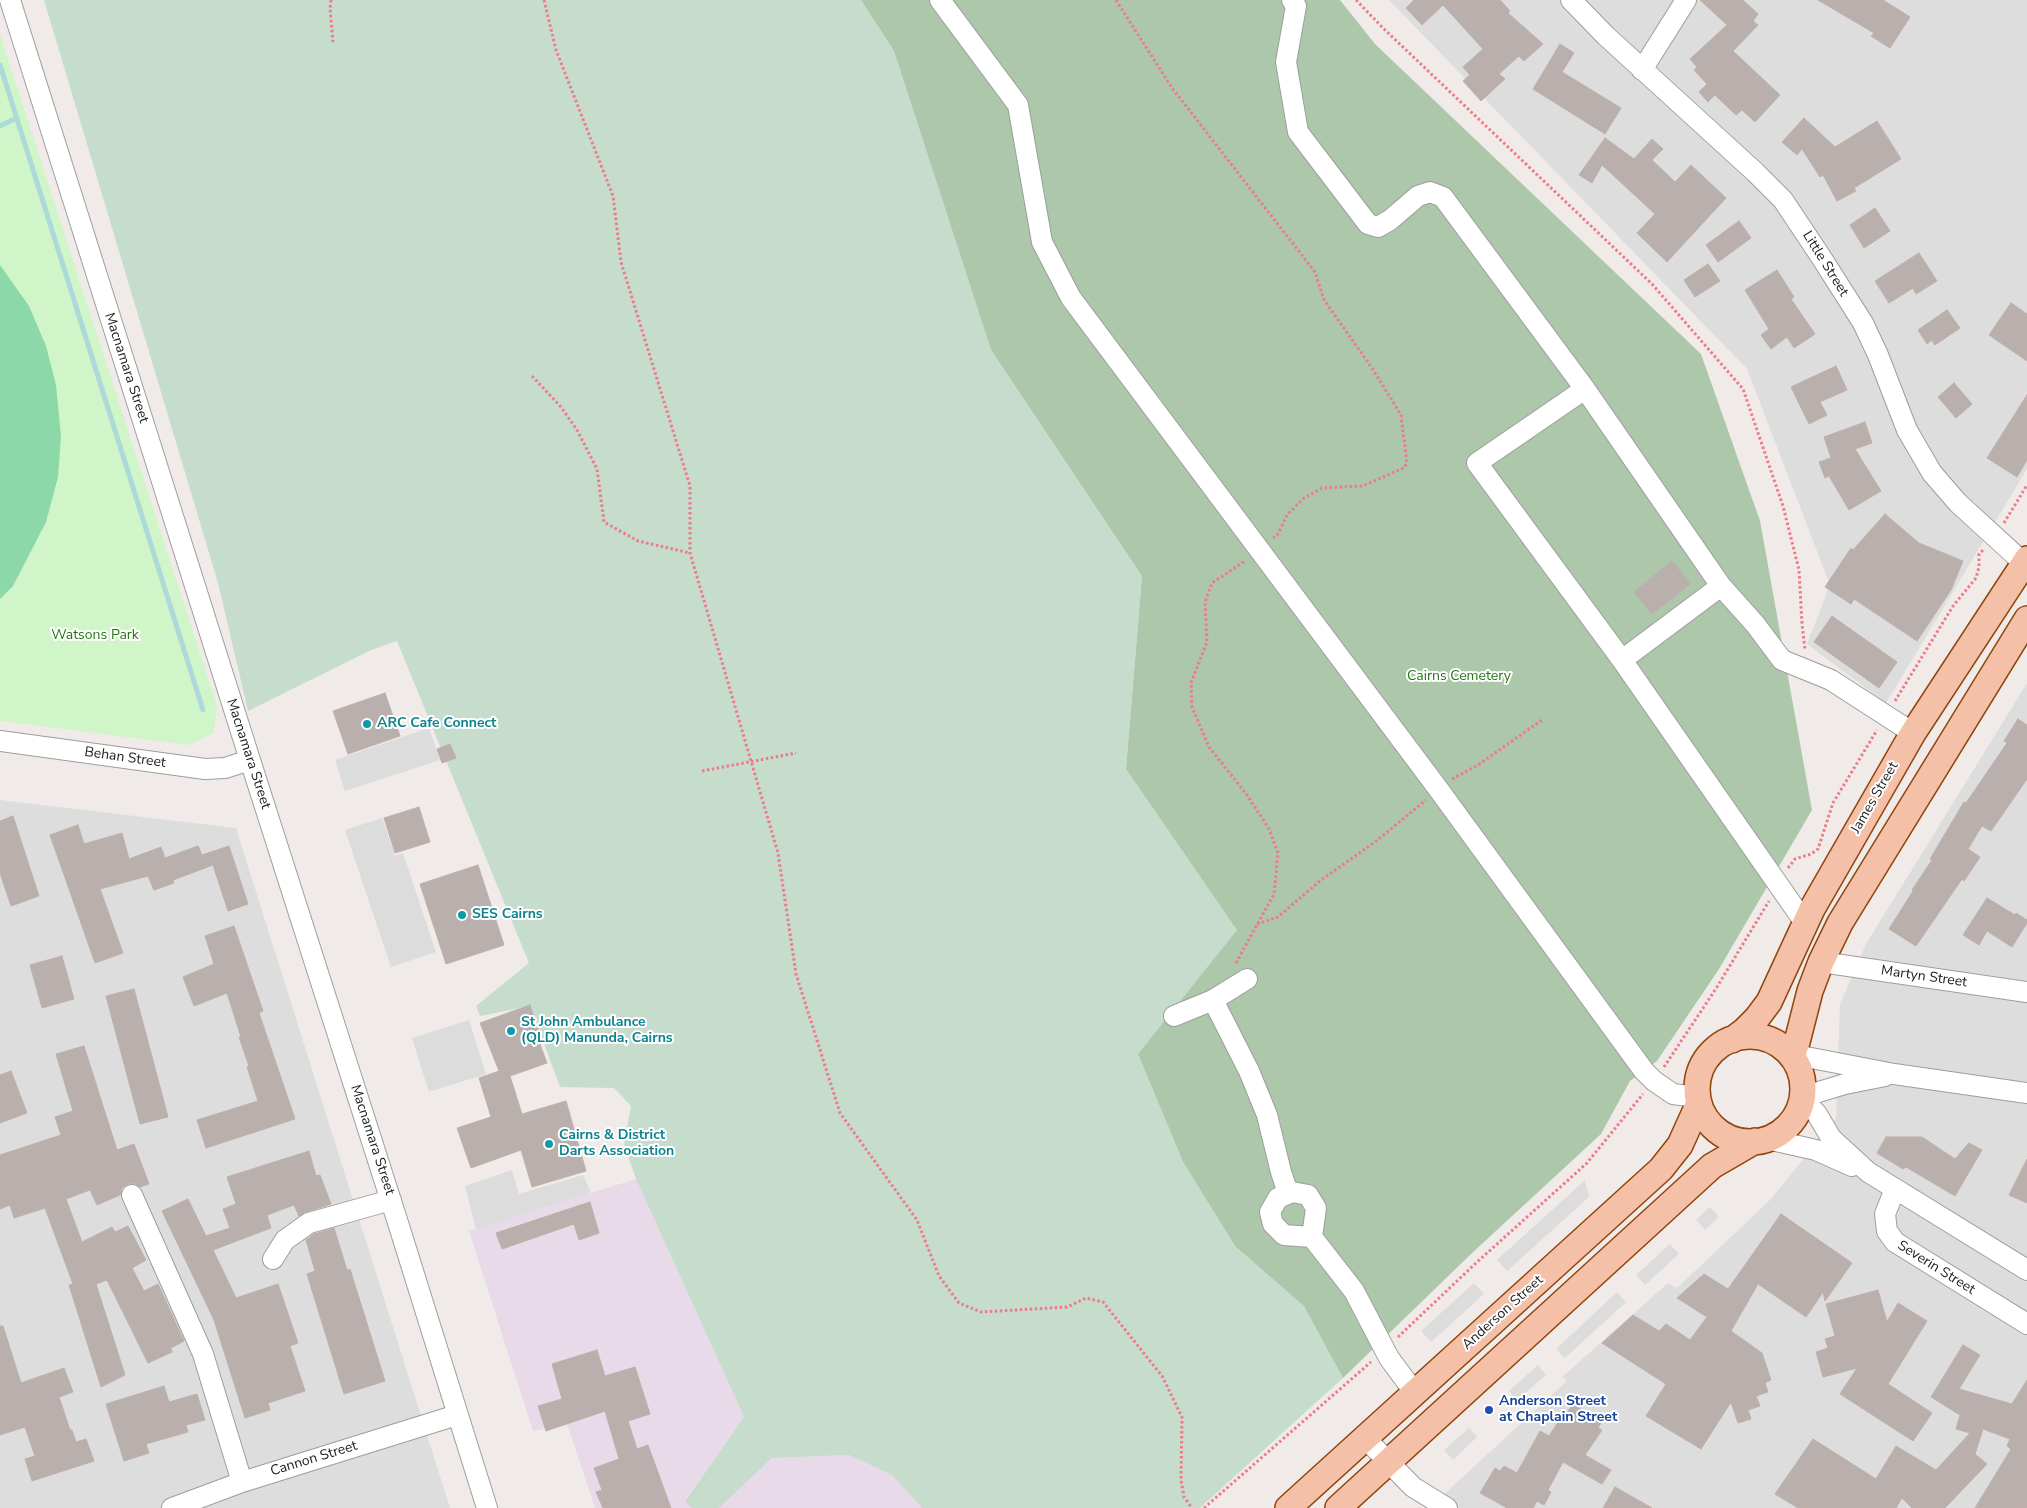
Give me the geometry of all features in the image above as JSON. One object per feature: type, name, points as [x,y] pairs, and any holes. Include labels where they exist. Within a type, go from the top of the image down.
[{"type":"main road","name":"James Street","points":[[1732,1040],[1750,1025],[1769,1002],[1806,923],[1912,733],[2026,563]]},
{"type":"main road","points":[[1792,1056],[1810,991],[1821,962],[1858,891],[2027,619]]},
{"type":"main road","points":[[1338,1508],[1712,1166],[1761,1140],[1780,1133],[1790,1123],[1798,1112],[1802,1098],[1802,1076],[1792,1056],[1778,1044],[1760,1037],[1741,1037],[1715,1049],[1704,1064],[1698,1082],[1698,1097],[1706,1118],[1724,1134],[1739,1140],[1761,1140]]},
{"type":"main road","name":"Anderson Street","points":[[1288,1508],[1661,1169],[1680,1145],[1698,1097]]},
{"type":"street","name":"Macnamara Street","points":[[10,0],[487,1508]]},
{"type":"street","points":[[940,0],[1018,105],[1042,242],[1071,298],[1438,790],[1644,1071],[1654,1081],[1673,1094],[1698,1097]]},
{"type":"street","points":[[1292,0],[1296,6],[1286,62],[1298,132],[1368,224],[1378,227],[1390,220],[1418,196],[1430,192],[1443,197],[1584,388],[1721,586],[1755,624],[1782,660],[1831,680],[1912,733]]},
{"type":"street","name":"Little Street","points":[[1571,0],[1642,70],[1755,172],[1786,205],[1821,257],[1871,340],[1907,430],[1928,465],[1948,492],[1994,537],[2026,563]]},
{"type":"street","points":[[1642,70],[1686,0]]},
{"type":"street","points":[[1584,388],[1477,463],[1622,660],[1806,923]]},
{"type":"street","points":[[1622,660],[1721,586]]},
{"type":"street","name":"Behan Street","points":[[0,741],[205,769],[225,768],[250,760]]},
{"type":"street","name":"Martyn Street","points":[[1821,962],[2027,992]]},
{"type":"street","points":[[1174,1016],[1213,1000],[1241,972]]},
{"type":"street","points":[[1213,1000],[1248,1071],[1267,1115],[1288,1193]]},
{"type":"street","points":[[1792,1056],[1815,1058],[1894,1074],[2027,1093]]},
{"type":"street","points":[[1868,1172],[1831,1138],[1817,1114],[1802,1098],[1845,1084],[1894,1074]]},
{"type":"street","points":[[1761,1140],[1816,1150],[1868,1172],[2027,1270]]},
{"type":"street","name":"Severin Street","points":[[1895,1189],[1885,1214],[1887,1231],[1894,1242],[2027,1324]]},
{"type":"street","points":[[1312,1238],[1316,1208],[1308,1196],[1292,1192],[1278,1198],[1270,1212],[1273,1224],[1284,1235],[1312,1238],[1354,1291],[1384,1350],[1415,1393]]},
{"type":"street","points":[[132,1195],[202,1354],[242,1482]]},
{"type":"street","points":[[273,1259],[285,1240],[309,1223],[391,1200]]},
{"type":"street","name":"Cannon Street","points":[[172,1508],[242,1482],[457,1415]]},
{"type":"street","points":[[1365,1438],[1413,1486],[1447,1508]]},
{"type":"path","points":[[331,0],[333,42]]},
{"type":"path","points":[[544,0],[556,50],[613,196],[621,262],[690,486],[690,553],[778,852],[796,974],[840,1113],[917,1220],[939,1276],[960,1303],[981,1312],[1067,1307],[1086,1298],[1103,1302],[1162,1376],[1182,1417],[1180,1480],[1184,1497],[1192,1508]]},
{"type":"path","points":[[1116,0],[1172,88],[1315,272],[1324,300],[1372,368],[1401,416],[1407,462],[1404,468],[1362,486],[1322,488],[1304,498],[1287,515],[1278,534],[1260,551],[1212,584],[1205,602],[1207,642],[1191,683],[1192,707],[1209,747],[1246,795],[1269,829],[1278,853],[1274,894],[1256,925],[1241,972]]},
{"type":"path","points":[[1356,0],[1652,284],[1743,389],[1783,506],[1800,570],[1802,624],[1808,671]]},
{"type":"path","points":[[532,376],[561,407],[577,430],[597,469],[604,522],[638,541],[690,553]]},
{"type":"path","points":[[1204,1508],[1384,1350],[1476,1263],[1588,1163],[1654,1081],[1717,987],[1786,870],[1796,859],[1811,854],[1818,849],[1833,802],[1953,606],[1976,578],[1980,567],[1979,554],[1994,537],[2027,485]]},
{"type":"path","points":[[1256,925],[1278,917],[1321,880],[1375,842],[1459,774],[1478,765],[1542,720]]},
{"type":"path","points":[[702,772],[796,753]]},
{"type":"shaded area","points":[[1389,0],[2027,0],[2027,469],[1886,703],[1807,644],[1830,585],[1747,369]]},
{"type":"shaded area","points":[[2027,683],[2027,1508],[1429,1508],[1567,1381],[1562,1377],[1668,1283],[1677,1288],[1770,1200],[1836,1119],[1840,1004],[1866,944]]},
{"type":"shaded area","points":[[429,728],[440,760],[345,791],[335,760]]},
{"type":"shaded area","points":[[0,800],[236,828],[450,1508],[0,1508]]},
{"type":"shaded area","points":[[382,818],[395,856],[403,853],[436,952],[391,967],[345,830]]},
{"type":"shaded area","points":[[469,1020],[486,1074],[429,1092],[412,1038]]},
{"type":"shaded area","points":[[512,1170],[519,1194],[583,1175],[591,1193],[476,1229],[465,1186]]},
{"type":"shaded area","points":[[636,1179],[744,1417],[685,1500],[691,1508],[595,1508],[567,1424],[533,1431],[469,1231]]},
{"type":"shaded area","points":[[1585,1180],[1589,1197],[1507,1271],[1497,1260]]},
{"type":"shaded area","points":[[1710,1207],[1719,1217],[1705,1230],[1696,1220]]},
{"type":"shaded area","points":[[1670,1244],[1679,1254],[1645,1285],[1636,1275]]},
{"type":"shaded area","points":[[1474,1283],[1484,1294],[1431,1342],[1421,1331]]},
{"type":"shaded area","points":[[1617,1292],[1626,1302],[1565,1358],[1556,1349]]},
{"type":"shaded area","points":[[1538,1365],[1546,1375],[1517,1400],[1509,1391]]},
{"type":"shaded area","points":[[1469,1428],[1477,1437],[1453,1460],[1444,1450]]},
{"type":"shaded area","points":[[849,1455],[892,1475],[922,1508],[719,1508],[772,1458]]},
{"type":"green space","points":[[44,0],[861,0],[894,51],[991,350],[1142,576],[1126,769],[1238,930],[1138,1054],[1183,1162],[1235,1246],[1305,1306],[1343,1378],[1200,1508],[922,1508],[892,1475],[849,1455],[772,1458],[719,1508],[691,1508],[685,1501],[744,1417],[636,1179],[624,1144],[631,1106],[614,1088],[560,1087],[530,1006],[480,1016],[476,1006],[529,963],[397,641],[371,650],[248,711],[218,583]]},
{"type":"green space","name":"Cairns Cemetery","points":[[861,0],[1340,0],[1375,44],[1701,354],[1760,521],[1812,810],[1719,969],[1657,1061],[1630,1081],[1601,1134],[1471,1254],[1343,1378],[1304,1306],[1235,1246],[1183,1162],[1138,1054],[1237,930],[1126,769],[1142,576],[991,350],[894,51]]},
{"type":"green space","name":"Watsons Park","points":[[0,34],[217,706],[214,732],[190,745],[0,721]]},
{"type":"green space","points":[[0,265],[29,306],[46,346],[56,385],[61,436],[58,477],[46,522],[13,586],[0,599]]},
{"type":"building","points":[[1414,0],[1500,0],[1510,11],[1508,13],[1543,44],[1524,61],[1519,56],[1499,74],[1505,79],[1481,101],[1463,81],[1470,75],[1463,67],[1483,49],[1443,5],[1422,25],[1406,8]]},
{"type":"building","points":[[1700,0],[1743,0],[1758,14],[1753,21],[1758,25],[1733,51],[1780,95],[1755,122],[1742,110],[1736,115],[1715,95],[1708,102],[1699,92],[1707,84],[1694,70],[1697,67],[1690,59],[1727,25]]},
{"type":"building","points":[[1818,0],[1883,0],[1910,17],[1890,48],[1871,36],[1874,33]]},
{"type":"building","points":[[1560,44],[1574,53],[1562,72],[1621,108],[1605,134],[1533,89]]},
{"type":"building","points":[[1804,118],[1835,147],[1877,121],[1901,159],[1854,188],[1856,191],[1837,201],[1823,175],[1820,177],[1802,149],[1797,155],[1782,142]]},
{"type":"building","points":[[1605,138],[1634,159],[1652,139],[1663,149],[1652,160],[1675,182],[1691,165],[1726,198],[1667,262],[1637,233],[1655,214],[1602,165],[1592,183],[1579,175]]},
{"type":"building","points":[[1875,208],[1890,231],[1864,248],[1850,225]]},
{"type":"building","points":[[1739,221],[1751,238],[1718,262],[1706,245]]},
{"type":"building","points":[[1919,253],[1937,281],[1916,294],[1913,288],[1889,303],[1875,281]]},
{"type":"building","points":[[1708,264],[1720,281],[1695,297],[1684,280]]},
{"type":"building","points":[[1777,270],[1794,297],[1791,299],[1815,334],[1794,348],[1787,337],[1771,349],[1761,335],[1769,329],[1745,290]]},
{"type":"building","points":[[2011,303],[2027,314],[2027,361],[1989,335]]},
{"type":"building","points":[[1947,310],[1960,328],[1935,345],[1932,340],[1927,344],[1918,330]]},
{"type":"building","points":[[1836,366],[1847,390],[1820,402],[1827,415],[1809,424],[1791,387]]},
{"type":"building","points":[[1954,383],[1972,404],[1956,418],[1938,397]]},
{"type":"building","points":[[2027,395],[2027,460],[2017,477],[1987,458]]},
{"type":"building","points":[[1865,422],[1872,443],[1855,449],[1881,491],[1849,510],[1829,476],[1825,478],[1819,462],[1831,458],[1824,437]]},
{"type":"building","points":[[1885,514],[1919,543],[1963,561],[1951,590],[1917,641],[1854,599],[1851,604],[1825,587],[1851,548],[1853,550]]},
{"type":"building","points":[[1672,561],[1690,584],[1652,614],[1634,592]]},
{"type":"building","points":[[1832,616],[1897,662],[1879,688],[1814,642]]},
{"type":"building","name":"ARC Cafe Connect","points":[[385,693],[400,736],[348,754],[333,711]]},
{"type":"building","points":[[2018,719],[2027,725],[2027,779],[1991,831],[1982,826],[1968,849],[1980,857],[1964,881],[1962,879],[1916,946],[1889,929],[1932,860],[1930,859],[1964,802],[1966,803],[2007,743],[2004,741]]},
{"type":"building","points":[[450,744],[456,758],[442,763],[437,749]]},
{"type":"building","points":[[419,807],[430,842],[395,853],[384,818]]},
{"type":"building","points":[[13,816],[39,896],[11,906],[0,873],[0,821]]},
{"type":"building","points":[[78,825],[84,844],[122,833],[129,859],[161,847],[165,858],[198,846],[202,855],[229,846],[248,904],[228,911],[213,865],[173,880],[174,883],[154,890],[148,876],[100,889],[123,953],[95,963],[50,835]]},
{"type":"building","name":"SES Cairns","points":[[478,865],[504,945],[446,964],[420,884]]},
{"type":"building","points":[[1987,898],[2027,920],[2012,947],[1987,931],[1979,945],[1963,935]]},
{"type":"building","points":[[234,926],[263,1011],[259,1013],[295,1119],[206,1148],[197,1120],[258,1101],[227,993],[194,1006],[183,977],[214,964],[205,936]]},
{"type":"building","points":[[62,956],[74,999],[42,1008],[30,965]]},
{"type":"building","points":[[134,989],[168,1117],[140,1124],[106,996]]},
{"type":"building","points":[[530,1005],[541,1038],[538,1039],[547,1063],[510,1076],[522,1114],[566,1101],[586,1171],[532,1187],[521,1150],[471,1168],[457,1128],[491,1117],[479,1078],[499,1071],[480,1023]]},
{"type":"building","points":[[84,1046],[117,1150],[134,1144],[149,1184],[140,1187],[134,1183],[128,1184],[122,1188],[120,1195],[97,1205],[90,1190],[66,1199],[82,1242],[112,1227],[115,1232],[128,1226],[146,1260],[132,1268],[144,1291],[158,1284],[184,1341],[171,1348],[172,1352],[148,1363],[107,1280],[96,1284],[125,1375],[101,1387],[69,1285],[73,1284],[45,1208],[14,1218],[10,1205],[0,1209],[0,1155],[61,1135],[55,1117],[73,1111],[56,1054]]},
{"type":"building","points":[[11,1071],[27,1113],[0,1123],[0,1075]]},
{"type":"building","points":[[1886,1137],[1922,1137],[1955,1159],[1969,1143],[1982,1150],[1955,1196],[1906,1167],[1903,1169],[1877,1153]]},
{"type":"building","points":[[309,1151],[316,1176],[320,1175],[331,1204],[299,1216],[294,1205],[267,1215],[271,1228],[213,1250],[236,1298],[278,1284],[298,1343],[290,1346],[305,1391],[268,1403],[270,1410],[245,1418],[214,1320],[162,1211],[188,1199],[206,1236],[230,1228],[223,1209],[236,1204],[227,1177]]},
{"type":"building","points":[[2027,1159],[2027,1203],[2009,1195]]},
{"type":"building","points":[[590,1202],[599,1233],[579,1240],[574,1224],[502,1249],[496,1233]]},
{"type":"building","points":[[1781,1214],[1852,1263],[1825,1301],[1823,1292],[1806,1317],[1758,1284],[1731,1331],[1762,1353],[1771,1380],[1765,1383],[1768,1392],[1756,1396],[1760,1406],[1748,1410],[1751,1419],[1738,1423],[1731,1402],[1701,1449],[1646,1416],[1666,1384],[1602,1343],[1633,1315],[1659,1331],[1666,1324],[1690,1340],[1707,1317],[1677,1298],[1704,1274],[1728,1289]]},
{"type":"building","points":[[334,1228],[347,1270],[350,1269],[385,1381],[344,1394],[307,1274],[315,1271],[306,1240],[314,1234]]},
{"type":"building","points":[[1878,1290],[1887,1322],[1898,1303],[1927,1321],[1888,1384],[1932,1413],[1913,1441],[1840,1394],[1857,1368],[1823,1377],[1816,1352],[1828,1348],[1825,1339],[1835,1336],[1826,1304]]},
{"type":"building","points":[[0,1326],[3,1326],[21,1383],[64,1368],[73,1392],[59,1397],[76,1442],[86,1439],[94,1461],[32,1481],[25,1459],[35,1456],[25,1427],[0,1435]]},
{"type":"building","points":[[1963,1345],[1980,1355],[1959,1389],[2012,1404],[2027,1380],[2027,1508],[1975,1508],[2011,1449],[2007,1446],[2010,1439],[1983,1429],[1975,1454],[1987,1464],[1945,1508],[1912,1508],[1902,1498],[1896,1508],[1798,1508],[1775,1494],[1813,1439],[1876,1479],[1896,1446],[1936,1470],[1970,1433],[1956,1429],[1960,1415],[1931,1397]]},
{"type":"building","points":[[597,1350],[605,1376],[635,1367],[650,1414],[628,1421],[637,1449],[648,1445],[671,1508],[603,1508],[596,1492],[602,1490],[594,1468],[619,1459],[605,1411],[546,1431],[538,1406],[562,1399],[552,1364]]},
{"type":"building","points":[[164,1386],[169,1402],[197,1394],[205,1420],[186,1425],[188,1432],[146,1444],[149,1453],[124,1461],[106,1404]]},
{"type":"building","points":[[1573,1404],[1601,1423],[1598,1428],[1602,1430],[1585,1455],[1611,1470],[1602,1484],[1563,1462],[1548,1490],[1551,1492],[1544,1505],[1537,1501],[1533,1508],[1507,1508],[1480,1493],[1495,1468],[1500,1471],[1504,1466],[1517,1473],[1540,1431],[1549,1436],[1564,1413],[1566,1414]]},
{"type":"building","points":[[1615,1487],[1652,1508],[1603,1508]]},
{"type":"waterway","points":[[0,65],[203,710]]},
{"type":"waterway","points":[[0,126],[17,118]]},
{"type":"place","name":"ARC Cafe Connect","points":[[367,724]]},
{"type":"place","name":"SES Cairns","points":[[462,915]]},
{"type":"place","name":"St John Ambulance (QLD) Manunda, Cairns","points":[[511,1031]]},
{"type":"place","name":"Cairns & District Darts Association","points":[[549,1144]]},
{"type":"place","name":"Anderson Street at Chaplain Street","points":[[1489,1410]]}]
